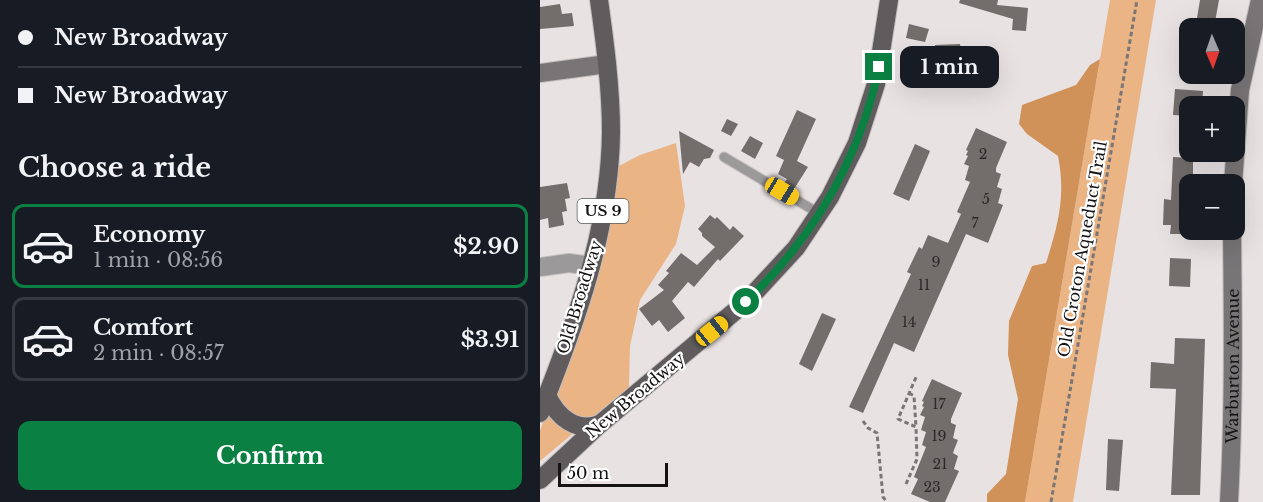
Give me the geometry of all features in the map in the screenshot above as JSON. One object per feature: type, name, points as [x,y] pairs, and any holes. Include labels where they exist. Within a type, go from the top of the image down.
[{"type":"main road","name":"Old Broadway","points":[[540,413],[578,312],[603,212],[609,154],[610,111],[599,0]]},
{"type":"main road","name":"New Broadway","points":[[540,480],[600,424],[746,302],[786,261],[820,214],[850,161],[871,104],[881,59],[889,0]]},
{"type":"main road","points":[[547,395],[557,412],[569,422],[591,427],[600,424]]},
{"type":"street","points":[[1234,174],[1240,90],[1260,0]]},
{"type":"street","points":[[540,73],[607,64]]},
{"type":"street","name":"Warburton Avenue","points":[[1229,502],[1234,317],[1232,240]]},
{"type":"street","points":[[540,267],[569,263],[591,266]]},
{"type":"lane","points":[[724,157],[820,214]]},
{"type":"path","name":"Old Croton Aqueduct Trail","points":[[1051,502],[1137,0]]},
{"type":"path","points":[[916,427],[898,419],[917,375]]},
{"type":"path","points":[[906,484],[917,459],[914,396],[909,393]]},
{"type":"path","points":[[863,421],[868,428],[877,433],[883,497],[887,502]]},
{"type":"shaded area","points":[[1110,0],[1156,0],[1073,502],[1025,502]]},
{"type":"shaded area","points":[[1100,59],[1025,502],[987,502],[987,494],[1006,474],[1018,399],[1008,355],[1009,321],[1032,266],[1046,263],[1060,211],[1061,185],[1058,156],[1027,134],[1019,124],[1022,105],[1076,85],[1090,65]]},
{"type":"shaded area","points":[[676,143],[685,206],[676,244],[640,300],[630,346],[629,387],[540,461],[540,431],[551,399],[613,169],[640,155]]},
{"type":"building","points":[[960,0],[998,0],[997,5],[1028,8],[1026,31],[1012,30],[1013,19],[959,3]]},
{"type":"building","points":[[1200,0],[1219,0],[1216,18],[1197,18]]},
{"type":"building","points":[[560,4],[562,14],[572,13],[574,26],[540,29],[540,7]]},
{"type":"building","points":[[909,24],[929,29],[925,42],[906,38]]},
{"type":"building","points":[[960,44],[962,58],[960,67],[956,67],[956,75],[935,75],[935,45]]},
{"type":"building","points":[[1175,89],[1203,91],[1203,96],[1179,96],[1179,115],[1173,115]]},
{"type":"building","points":[[797,110],[816,119],[797,161],[808,167],[794,189],[784,183],[787,179],[778,174],[784,160],[776,156]]},
{"type":"building","points":[[727,119],[738,124],[731,136],[721,131]]},
{"type":"building","points":[[976,128],[1007,142],[996,168],[996,172],[1001,174],[997,187],[1002,189],[998,203],[1003,205],[988,243],[966,234],[914,352],[894,343],[863,413],[849,407],[911,274],[907,272],[919,247],[922,249],[928,235],[948,243],[961,214],[957,212],[970,182],[965,180],[969,166],[964,164],[968,156],[966,150]]},
{"type":"building","points":[[679,131],[714,150],[710,158],[704,159],[699,167],[690,162],[683,174]]},
{"type":"building","points":[[750,136],[763,143],[755,159],[741,151]]},
{"type":"building","points":[[915,144],[930,151],[909,201],[893,194]]},
{"type":"building","points":[[1173,157],[1179,157],[1179,162],[1193,162],[1193,174],[1179,174],[1179,234],[1170,234],[1171,225],[1163,225],[1164,199],[1171,200]]},
{"type":"building","points":[[567,183],[570,198],[565,199],[567,211],[562,212],[564,225],[549,228],[548,218],[540,220],[540,187]]},
{"type":"building","points":[[710,215],[715,219],[717,217],[730,230],[733,226],[744,236],[720,261],[718,259],[694,287],[688,282],[672,301],[685,318],[668,332],[659,320],[652,326],[639,309],[664,290],[658,285],[669,273],[666,271],[681,253],[697,265],[715,247],[702,236],[698,229]]},
{"type":"building","points":[[1170,258],[1191,259],[1190,287],[1169,286]]},
{"type":"building","points":[[822,313],[836,319],[812,371],[799,364]]},
{"type":"building","points":[[1175,338],[1205,339],[1200,495],[1171,495],[1176,389],[1150,388],[1151,362],[1174,364]]},
{"type":"building","points":[[932,379],[962,393],[951,419],[951,423],[956,425],[953,438],[958,440],[953,453],[958,456],[954,469],[959,471],[945,502],[930,502],[911,494],[918,479],[914,477],[926,447],[922,445],[926,432],[921,430],[925,417],[920,415],[924,407],[922,401]]},
{"type":"building","points":[[1108,439],[1123,440],[1119,491],[1106,490]]},
{"type":"route","points":[[746,302],[786,261],[820,214],[841,179],[871,104],[879,67]]}]
